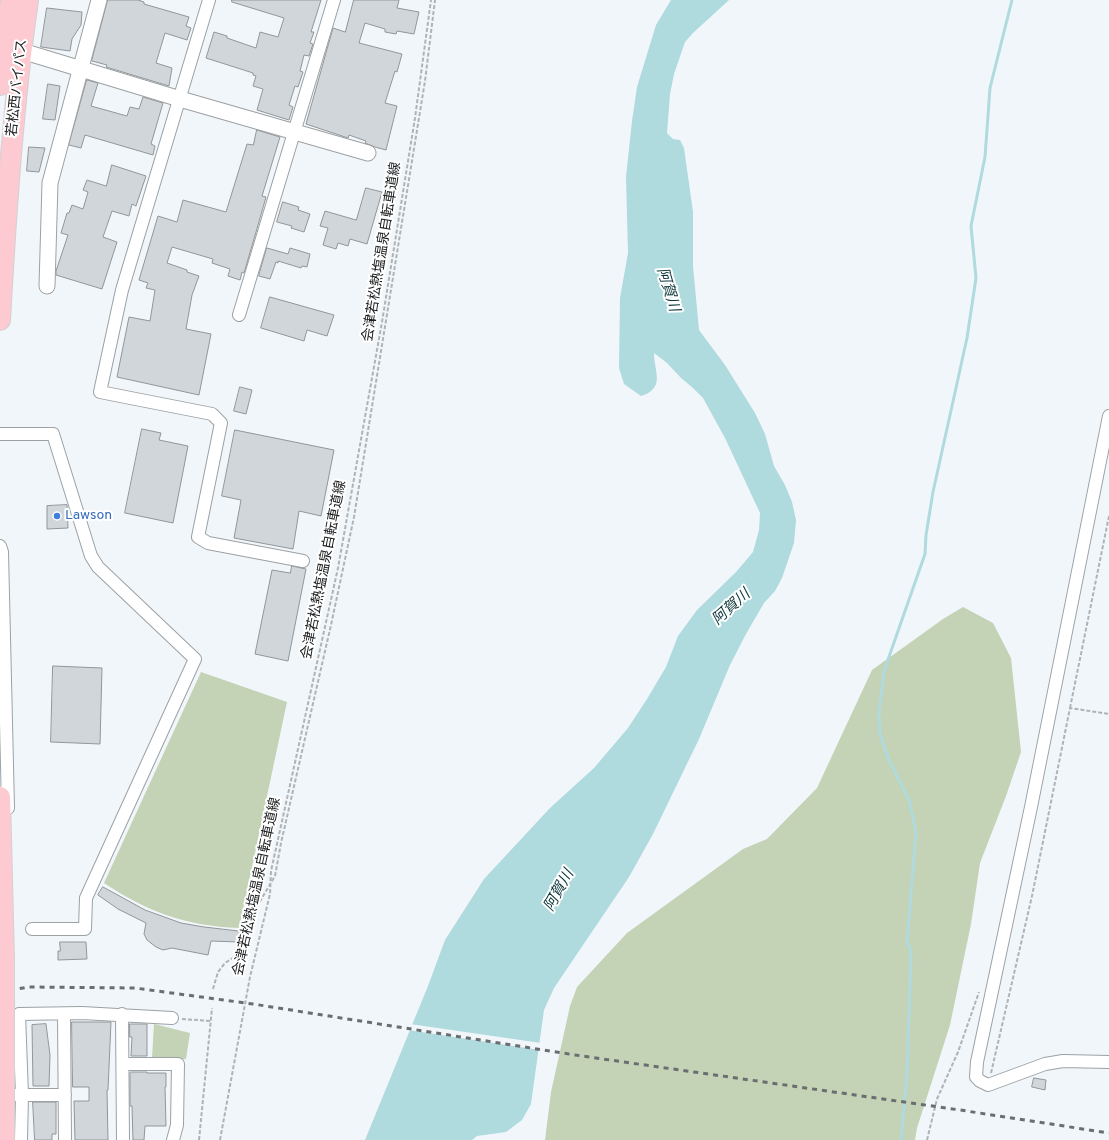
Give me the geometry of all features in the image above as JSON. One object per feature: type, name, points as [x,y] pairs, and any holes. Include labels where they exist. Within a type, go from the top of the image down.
[{"type":"highway","name":"若松西バイパス","points":[[0,320],[11,0]]},
{"type":"highway","name":"若松西バイパス","points":[[0,85],[9,46],[28,0]]},
{"type":"highway","points":[[0,797],[4,1140]]},
{"type":"street","points":[[47,286],[50,183],[99,0]]},
{"type":"street","points":[[209,0],[122,290],[100,392],[212,414],[221,423],[198,537],[208,543],[303,561]]},
{"type":"street","points":[[239,315],[334,0]]},
{"type":"street","points":[[9,46],[180,99],[368,153]]},
{"type":"street","points":[[1109,416],[976,1077],[988,1085],[1045,1064],[1063,1062],[1109,1062]]},
{"type":"street","points":[[0,434],[53,434],[91,556],[98,567],[194,659],[86,898],[85,929],[32,929]]},
{"type":"street","points":[[0,546],[2,552],[12,960],[6,966],[2,963]]},
{"type":"street","points":[[21,1140],[22,1095],[19,1014],[122,1014],[172,1018]]},
{"type":"street","points":[[64,1014],[65,1140]]},
{"type":"street","points":[[122,1014],[123,1140]]},
{"type":"street","points":[[123,1064],[178,1064],[177,1125],[173,1140]]},
{"type":"street","points":[[0,1096],[65,1095]]},
{"type":"path","name":"会津若松熱塩温泉自転車道線","points":[[220,1140],[250,977],[270,894],[273,863],[338,568],[415,118],[431,0]]},
{"type":"path","points":[[214,989],[218,972],[225,963],[239,954],[245,942],[256,908],[275,876],[281,843],[354,517],[422,104],[435,0]]},
{"type":"path","points":[[988,1085],[1032,896],[1109,516]]},
{"type":"path","points":[[1070,708],[1109,714]]},
{"type":"path","points":[[927,1140],[937,1099],[958,1052],[981,989]]},
{"type":"path","points":[[199,1140],[212,1008]]},
{"type":"path","points":[[172,1018],[211,1021]]},
{"type":"green space","points":[[963,607],[993,623],[1011,658],[1021,752],[980,863],[971,924],[950,1025],[917,1128],[915,1140],[545,1140],[551,1092],[570,1006],[577,987],[627,933],[743,849],[767,839],[817,788],[872,670],[943,619]]},
{"type":"green space","points":[[201,672],[287,702],[239,928],[202,924],[168,916],[136,902],[104,883]]},
{"type":"green space","points":[[154,1024],[190,1033],[186,1059],[152,1058]]},
{"type":"water","name":"阿賀川","points":[[671,0],[729,0],[685,42],[674,74],[670,94],[667,133],[673,139],[680,140],[684,148],[693,212],[693,266],[699,330],[725,365],[755,413],[765,434],[774,466],[785,485],[792,502],[796,520],[794,543],[782,578],[775,591],[764,603],[730,665],[699,739],[653,834],[629,877],[554,988],[544,1010],[531,1104],[522,1120],[506,1132],[477,1136],[472,1140],[365,1140],[428,986],[445,940],[484,879],[550,808],[594,768],[628,728],[666,667],[678,636],[697,610],[736,572],[753,552],[759,530],[760,513],[725,438],[703,398],[667,363],[654,353],[657,379],[654,389],[649,393],[641,396],[624,384],[619,368],[620,298],[628,253],[626,177],[632,121],[637,87],[656,25]]},
{"type":"pier","points":[[410,1024],[541,1043],[540,1050],[408,1030]]},
{"type":"building","points":[[108,0],[138,0],[144,2],[144,4],[189,17],[186,26],[191,28],[187,40],[165,33],[156,63],[172,68],[169,86],[106,67],[107,65],[92,61]]},
{"type":"building","points":[[232,0],[321,0],[311,32],[314,32],[310,43],[313,44],[309,56],[304,55],[300,71],[303,72],[298,87],[295,86],[289,105],[293,107],[289,120],[257,110],[263,89],[253,86],[256,76],[253,75],[253,73],[206,58],[214,32],[256,48],[260,32],[278,37],[284,18],[232,2]]},
{"type":"building","points":[[354,0],[399,0],[397,8],[419,12],[414,34],[397,31],[396,34],[385,32],[385,29],[365,23],[359,43],[402,54],[385,103],[397,106],[386,150],[365,143],[366,141],[349,135],[348,138],[306,124],[333,28],[345,32]]},
{"type":"building","points":[[47,8],[82,12],[81,25],[72,39],[70,51],[41,47]]},
{"type":"building","points":[[87,80],[98,83],[91,106],[127,116],[130,107],[139,109],[143,97],[163,103],[151,144],[155,146],[153,155],[85,135],[81,148],[69,145]]},
{"type":"building","points":[[48,84],[60,86],[55,120],[43,119]]},
{"type":"building","points":[[257,130],[280,137],[262,196],[266,197],[244,273],[242,272],[240,280],[228,276],[230,269],[212,263],[213,259],[172,247],[167,263],[199,276],[192,295],[186,329],[211,334],[199,395],[117,377],[129,317],[150,321],[155,290],[146,288],[148,283],[139,280],[158,216],[177,222],[183,200],[226,212],[247,144],[253,145]]},
{"type":"building","points":[[29,147],[45,148],[39,172],[27,171]]},
{"type":"building","points":[[112,165],[146,176],[136,206],[132,204],[129,216],[112,211],[103,237],[117,242],[102,289],[56,275],[56,271],[68,235],[61,233],[67,213],[69,213],[72,205],[83,209],[88,192],[83,190],[87,180],[106,186]]},
{"type":"building","points":[[366,188],[382,192],[367,244],[350,239],[348,246],[338,243],[336,249],[323,245],[328,228],[320,226],[325,211],[356,220]]},
{"type":"building","points":[[283,202],[299,207],[298,210],[310,214],[304,232],[291,228],[292,226],[277,222]]},
{"type":"building","points":[[267,248],[288,254],[290,248],[310,254],[307,267],[302,266],[301,268],[278,261],[278,263],[276,262],[270,279],[259,276]]},
{"type":"building","points":[[270,297],[334,315],[327,336],[307,330],[304,341],[261,328]]},
{"type":"building","points":[[240,387],[252,390],[246,414],[234,411]]},
{"type":"building","points":[[142,429],[161,433],[159,440],[188,446],[173,523],[125,513]]},
{"type":"building","points":[[235,430],[334,450],[321,516],[299,511],[293,549],[234,538],[241,500],[222,496]]},
{"type":"building","points":[[67,505],[68,528],[47,529],[47,506]]},
{"type":"building","points":[[292,566],[306,569],[288,661],[255,654],[272,570],[290,573]]},
{"type":"building","points":[[53,666],[102,668],[100,744],[51,742]]},
{"type":"building","points":[[103,887],[145,910],[181,923],[239,931],[238,942],[211,941],[208,955],[172,948],[163,950],[147,940],[144,934],[146,923],[118,909],[98,895]]},
{"type":"building","points":[[60,942],[86,942],[87,959],[58,960]]},
{"type":"building","points":[[72,1022],[111,1022],[107,1090],[108,1140],[75,1140],[74,1101],[89,1101],[89,1087],[73,1087]]},
{"type":"building","points":[[46,1024],[50,1055],[49,1086],[33,1086],[32,1025]]},
{"type":"building","points":[[130,1024],[147,1024],[147,1056],[131,1056],[132,1037],[130,1037]]},
{"type":"building","points":[[131,1072],[166,1073],[166,1126],[145,1126],[144,1140],[133,1140],[132,1106],[130,1106]]},
{"type":"building","points":[[1034,1078],[1046,1080],[1045,1090],[1032,1087]]},
{"type":"building","points":[[33,1102],[56,1102],[56,1134],[52,1134],[52,1140],[35,1140]]},
{"type":"waterway","points":[[901,1140],[907,1075],[911,955],[910,947],[907,943],[916,832],[909,800],[888,758],[880,734],[879,712],[884,671],[925,554],[926,535],[933,492],[967,338],[976,278],[971,226],[985,157],[990,88],[1012,0]]},
{"type":"railway","points":[[0,992],[29,987],[135,988],[253,1004],[575,1055],[960,1110],[1109,1133]]},
{"type":"place","name":"Lawson","points":[[57,516]]}]
